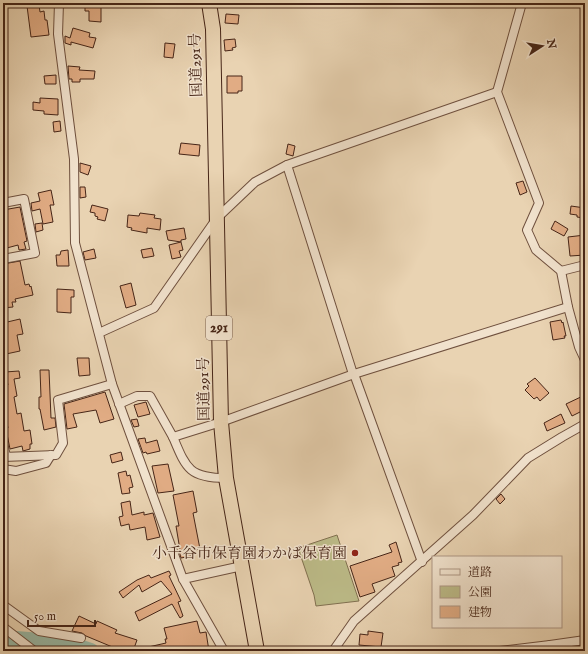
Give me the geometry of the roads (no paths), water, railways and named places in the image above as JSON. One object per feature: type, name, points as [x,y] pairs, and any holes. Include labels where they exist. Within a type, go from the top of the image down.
[{"type":"highway","name":"国道291号","points":[[210,3],[213,29],[218,218],[221,422],[226,478],[258,651]]},
{"type":"street","points":[[59,3],[58,34],[74,159],[75,243],[112,384],[119,404],[183,579],[224,651]]},
{"type":"street","points":[[522,3],[497,92],[539,203],[527,230],[536,250],[561,271],[568,307],[579,347],[585,360]]},
{"type":"street","points":[[99,333],[154,308],[218,218],[255,182],[287,165],[497,92]]},
{"type":"street","points":[[287,165],[354,374],[422,562]]},
{"type":"street","points":[[3,203],[24,198],[35,253],[3,259]]},
{"type":"street","points":[[561,271],[585,265]]},
{"type":"street","points":[[173,437],[221,422],[354,374],[568,307]]},
{"type":"street","points":[[3,443],[4,456],[56,455],[63,443],[58,400],[112,384]]},
{"type":"street","points":[[119,404],[137,396],[150,396],[173,437],[184,462],[195,474],[212,478],[226,478]]},
{"type":"street","points":[[333,651],[354,621],[473,515],[528,458],[585,424]]},
{"type":"street","points":[[3,469],[16,471],[46,463],[51,455]]},
{"type":"street","points":[[183,579],[242,566]]},
{"type":"street","points":[[3,605],[40,631],[81,638]]},
{"type":"street","points":[[3,627],[34,651]]},
{"type":"street","points":[[500,651],[551,648],[585,640]]},
{"type":"waterway","points":[[3,638],[67,643],[91,651]]},
{"type":"place","name":"小千谷市保育園わかば保育園","points":[[355,553]]}]
